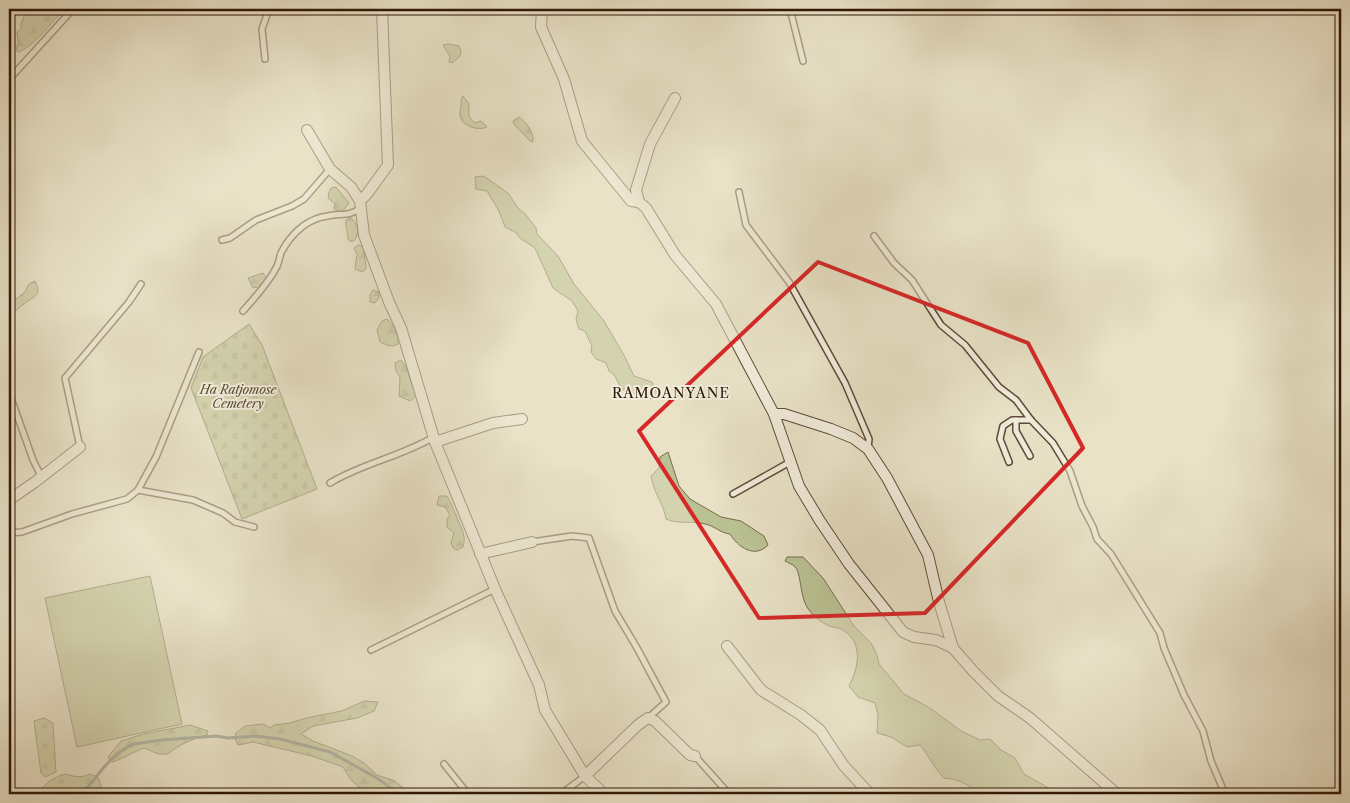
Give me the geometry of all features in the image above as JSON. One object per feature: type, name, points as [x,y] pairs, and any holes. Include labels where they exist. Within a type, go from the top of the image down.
[{"type":"street","points":[[360,204],[388,165],[382,9]]},
{"type":"street","points":[[542,9],[541,27],[564,79],[582,142],[631,202],[639,202]]},
{"type":"street","points":[[675,98],[650,144],[636,190],[639,202],[646,208],[675,255],[716,304],[774,414],[799,486],[820,521],[849,564],[904,632],[914,637],[936,640],[953,648],[998,696],[1030,718],[1116,794]]},
{"type":"street","points":[[307,130],[330,169],[352,187],[360,204],[364,235],[389,302],[401,328],[434,439],[494,589],[539,685],[545,710],[584,776],[604,794]]},
{"type":"street","points":[[774,414],[784,414],[831,429],[853,438],[868,449],[887,478],[928,555],[953,648]]},
{"type":"street","points":[[434,439],[493,424],[522,419]]},
{"type":"street","points":[[9,500],[80,447]]},
{"type":"street","points":[[480,554],[532,542]]},
{"type":"street","points":[[727,646],[761,690],[801,715],[820,730],[844,766],[870,794]]},
{"type":"street","points":[[584,776],[638,725],[648,718],[654,720],[690,755],[695,756]]},
{"type":"lane","points":[[9,82],[13,75],[73,9]]},
{"type":"lane","points":[[265,59],[262,29],[269,9]]},
{"type":"lane","points":[[790,9],[803,61]]},
{"type":"lane","points":[[222,240],[230,238],[256,220],[292,206],[304,199],[330,169]]},
{"type":"lane","points":[[739,192],[746,225],[789,282],[845,383],[869,439],[868,449]]},
{"type":"lane","points":[[243,311],[264,288],[278,266],[280,254],[293,235],[318,218],[329,215],[348,215],[356,212],[360,204]]},
{"type":"lane","points":[[874,236],[894,264],[912,280],[940,325],[965,345],[999,387],[1016,400],[1031,420],[1053,443],[1070,471],[1082,506],[1097,539],[1111,554],[1160,633],[1164,648],[1184,695],[1202,731],[1225,794]]},
{"type":"lane","points":[[80,447],[65,378],[129,302],[141,284]]},
{"type":"lane","points":[[9,533],[22,532],[72,514],[127,499],[138,490],[156,457],[199,352]]},
{"type":"lane","points":[[11,398],[33,460],[42,477]]},
{"type":"lane","points":[[1009,462],[1000,439],[1003,426],[1012,420],[1031,420]]},
{"type":"lane","points":[[1016,420],[1016,431],[1030,456]]},
{"type":"lane","points":[[330,483],[349,472],[401,454],[434,439]]},
{"type":"lane","points":[[733,494],[791,462]]},
{"type":"lane","points":[[138,490],[193,500],[223,513],[235,522],[254,528]]},
{"type":"lane","points":[[532,542],[572,536],[589,538],[615,611],[666,702],[648,718]]},
{"type":"lane","points":[[370,650],[494,589]]},
{"type":"lane","points":[[695,756],[729,794]]},
{"type":"lane","points":[[444,764],[468,794]]},
{"type":"lane","points":[[561,794],[584,776]]},
{"type":"highlighted area","points":[[818,262],[1028,343],[1083,448],[925,613],[759,618],[639,431]]},
{"type":"green space","points":[[27,9],[65,9],[38,38],[19,52],[16,50],[18,42],[17,32],[21,29]]},
{"type":"green space","points":[[443,45],[459,46],[461,52],[460,56],[452,63],[449,62],[450,56]]},
{"type":"green space","points":[[463,96],[469,104],[471,119],[475,123],[481,121],[487,127],[479,129],[464,123],[460,116]]},
{"type":"green space","points":[[519,117],[529,128],[533,142],[513,123]]},
{"type":"green space","points":[[484,176],[508,193],[518,208],[536,228],[537,234],[558,256],[574,284],[604,321],[634,376],[652,382],[658,395],[656,399],[630,397],[620,386],[615,376],[609,371],[606,363],[596,359],[591,352],[592,346],[585,331],[579,329],[576,320],[578,311],[572,301],[553,288],[535,248],[520,238],[515,232],[505,227],[499,211],[487,191],[476,189],[475,177]]},
{"type":"green space","points":[[336,187],[349,203],[342,212],[334,209],[335,204],[328,198],[331,188]]},
{"type":"green space","points":[[351,218],[357,229],[354,241],[348,239],[346,225],[346,220]]},
{"type":"green space","points":[[359,245],[364,248],[366,269],[362,272],[355,269],[357,254],[354,248]]},
{"type":"green space","points":[[263,273],[268,281],[267,284],[260,285],[258,289],[256,287],[253,288],[248,278]]},
{"type":"green space","points":[[35,281],[38,290],[37,295],[9,317],[10,304],[25,292],[29,284]]},
{"type":"green space","points":[[373,290],[379,292],[379,298],[375,303],[370,302],[370,295]]},
{"type":"green space","points":[[387,319],[394,327],[397,336],[398,344],[393,346],[380,342],[377,330],[382,321]]},
{"type":"green space","name":"Ha Ratjomose Cemetery","points":[[249,324],[262,345],[317,489],[242,519],[191,388],[203,357]]},
{"type":"green space","points":[[401,360],[406,367],[416,396],[410,401],[399,396],[400,377],[396,371],[395,363]]},
{"type":"green space","points":[[668,452],[679,486],[690,499],[721,517],[741,521],[764,536],[768,545],[758,551],[747,550],[737,543],[730,534],[709,525],[695,522],[676,522],[666,519],[651,476],[659,468],[660,457]]},
{"type":"green space","points":[[439,496],[447,496],[463,530],[463,547],[457,550],[453,548],[451,542],[454,533],[447,527],[447,519],[450,515],[445,507],[437,505]]},
{"type":"green space","points":[[787,557],[803,557],[823,578],[854,626],[871,643],[879,664],[904,694],[930,708],[961,731],[980,740],[990,739],[1001,750],[1015,758],[1024,774],[1059,794],[1034,794],[1025,789],[996,794],[979,794],[963,783],[944,778],[920,745],[907,747],[891,737],[877,733],[878,715],[875,703],[858,697],[849,686],[857,663],[856,647],[853,640],[841,629],[831,627],[820,621],[809,610],[803,597],[797,570],[793,565],[785,561]]},
{"type":"green space","points":[[150,576],[182,724],[77,747],[45,598]]},
{"type":"green space","points":[[364,701],[378,702],[374,711],[357,718],[313,726],[301,734],[313,741],[352,756],[364,763],[377,775],[395,781],[410,794],[367,794],[351,780],[343,767],[312,756],[253,742],[238,745],[235,739],[236,733],[245,726],[264,724],[270,728],[274,725],[342,711]]},
{"type":"green space","points":[[44,718],[53,723],[56,772],[45,777],[41,773],[34,721]]},
{"type":"green space","points":[[190,725],[208,731],[207,735],[186,742],[168,754],[158,754],[144,748],[111,762],[108,757],[121,741],[144,734]]},
{"type":"green space","points":[[66,774],[78,777],[90,774],[98,777],[102,790],[98,794],[39,794],[50,781]]},
{"type":"waterway","points":[[77,794],[87,788],[115,756],[134,744],[216,736],[228,738],[256,736],[280,739],[330,752],[377,778],[399,794]]},
{"type":"district","name":"RAMOANYANE","points":[[671,393]]}]
